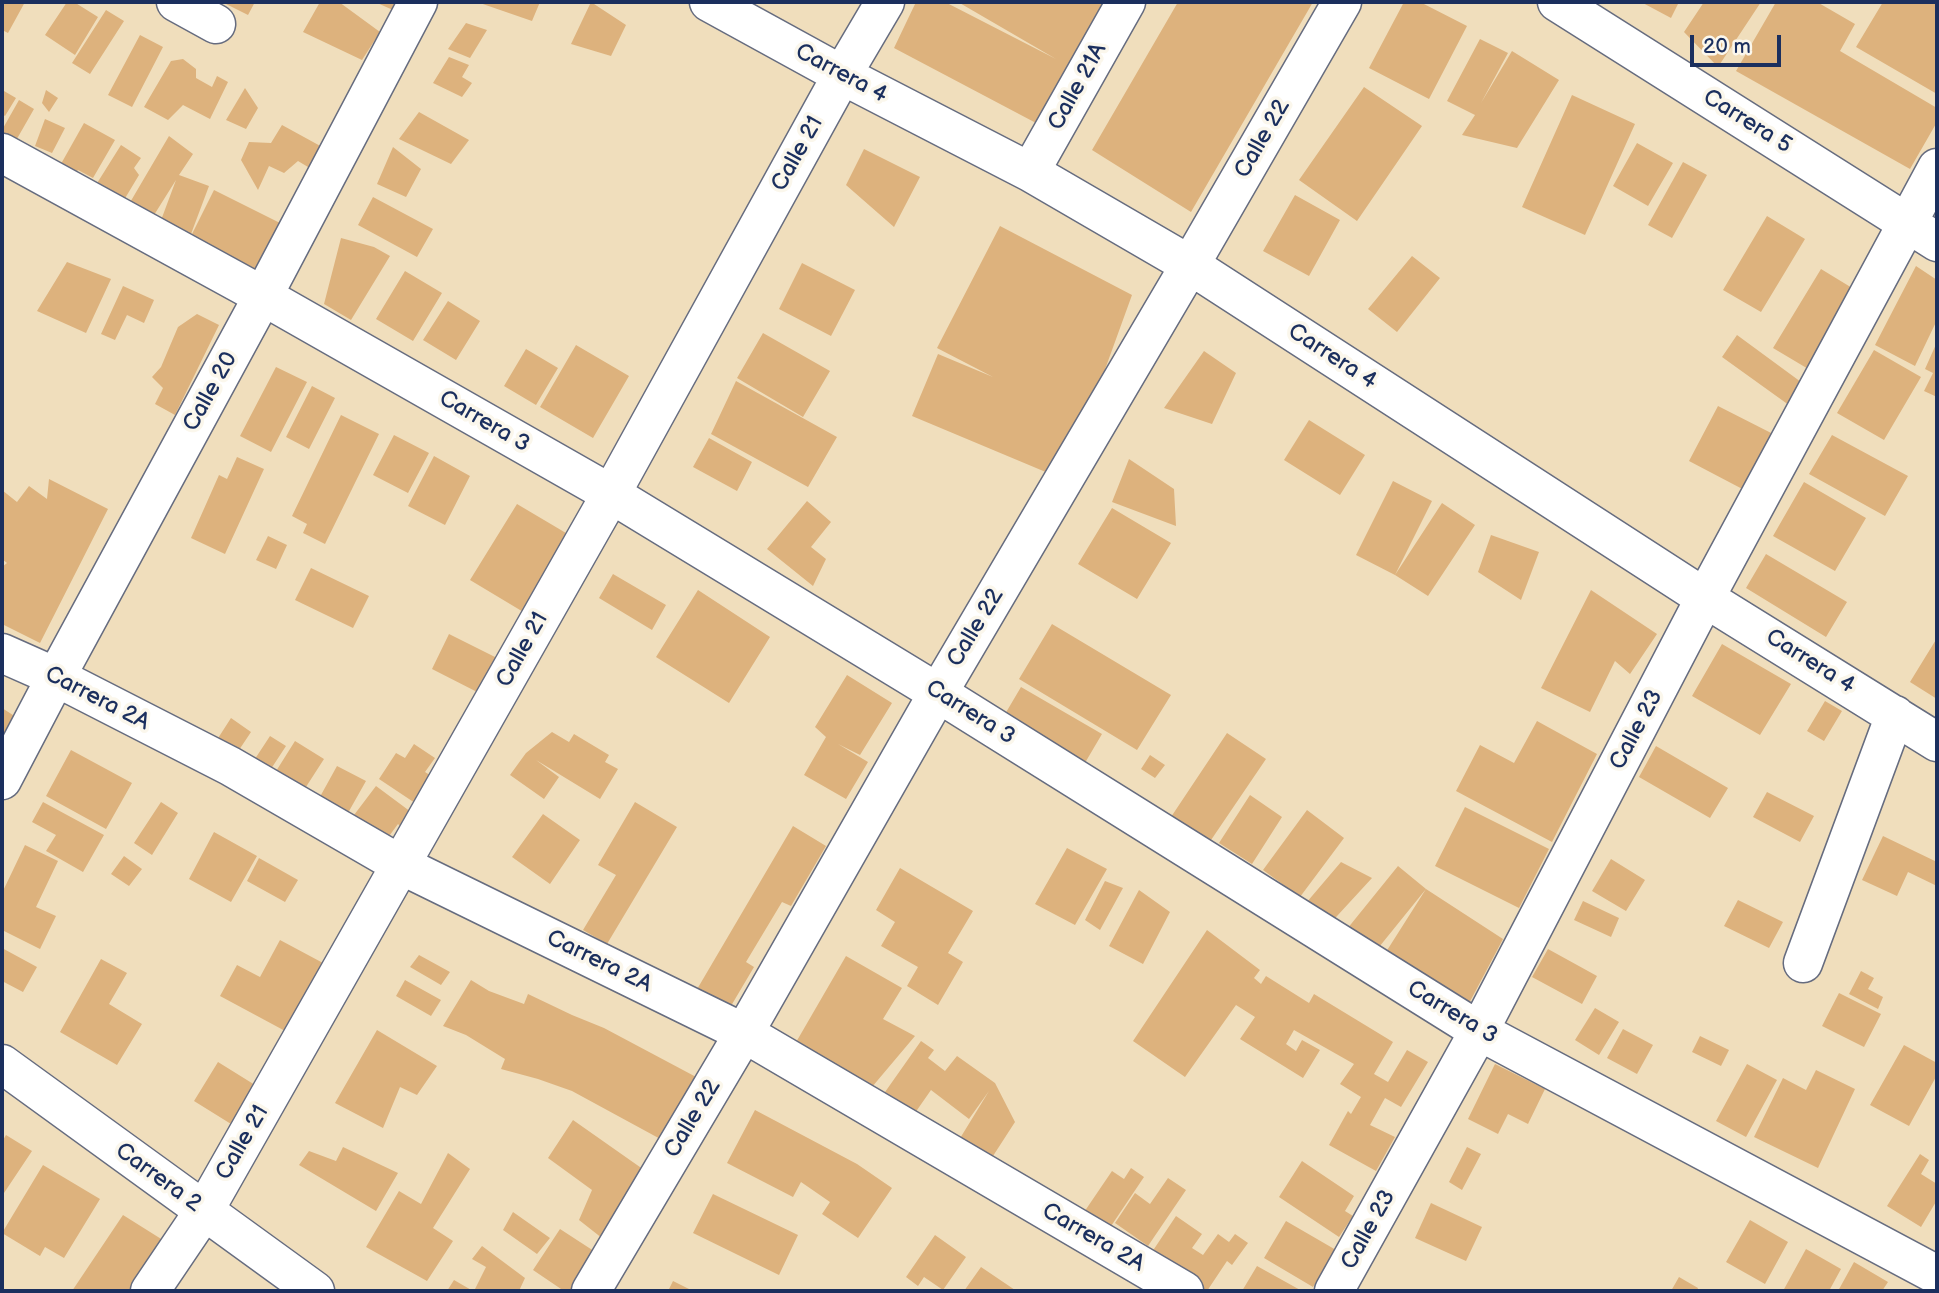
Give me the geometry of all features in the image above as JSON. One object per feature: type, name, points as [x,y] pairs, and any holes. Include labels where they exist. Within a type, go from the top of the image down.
[{"type":"street","points":[[176,2],[216,24]]},
{"type":"street","name":"Calle 20","points":[[2,780],[418,2]]},
{"type":"street","name":"Carrera 4","points":[[709,2],[842,75],[1030,172],[1190,265],[1706,598],[1937,742]]},
{"type":"street","name":"Calle 21","points":[[150,1291],[204,1211],[611,494],[885,2]]},
{"type":"street","name":"Calle 21A","points":[[1030,172],[1126,2]]},
{"type":"street","name":"Calle 22","points":[[591,1291],[744,1033],[938,693],[1342,2]]},
{"type":"street","name":"Carrera 5","points":[[1557,2],[1922,233]]},
{"type":"street","name":"Carrera 3","points":[[2,153],[263,296],[611,494],[938,693],[1479,1031],[1937,1275]]},
{"type":"street","name":"Calle 23","points":[[1334,1291],[1479,1031],[1706,598],[1922,233],[1937,168]]},
{"type":"street","name":"Carrera 2A","points":[[2,653],[56,677],[230,766],[401,865],[744,1033],[1184,1291]]},
{"type":"street","points":[[1803,963],[1895,715]]},
{"type":"street","name":"Carrera 2","points":[[2,1064],[315,1291]]},
{"type":"building","points":[[2,2],[25,2],[8,33],[2,30]]},
{"type":"building","points":[[67,2],[74,2],[98,17],[75,55],[45,35]]},
{"type":"building","points":[[222,2],[255,2],[248,15]]},
{"type":"building","points":[[320,2],[339,2],[380,32],[362,60],[303,32]]},
{"type":"building","points":[[375,2],[398,2],[393,10]]},
{"type":"building","points":[[477,2],[540,2],[532,21]]},
{"type":"building","points":[[591,2],[626,25],[611,56],[571,44]]},
{"type":"building","points":[[916,2],[945,2],[1056,59],[958,2],[1106,2],[1036,123],[894,48]]},
{"type":"building","points":[[1178,2],[1313,2],[1191,212],[1092,150]]},
{"type":"building","points":[[1404,2],[1420,2],[1467,26],[1429,99],[1369,68]]},
{"type":"building","points":[[1641,2],[1679,2],[1671,18]]},
{"type":"building","points":[[1704,2],[1761,2],[1718,67],[1684,32]]},
{"type":"building","points":[[1776,2],[1817,2],[1855,24],[1840,51],[1937,108],[1937,122],[1910,169],[1736,71]]},
{"type":"building","points":[[1883,2],[1937,2],[1937,94],[1856,47]]},
{"type":"building","points":[[106,10],[124,21],[90,74],[72,63]]},
{"type":"building","points":[[466,23],[487,30],[470,58],[448,49]]},
{"type":"building","points":[[140,35],[163,47],[132,107],[108,95]]},
{"type":"building","points":[[1480,39],[1508,53],[1481,103],[1512,51],[1559,80],[1517,148],[1462,135],[1475,115],[1447,101]]},
{"type":"building","points":[[449,57],[469,65],[462,77],[472,83],[462,97],[433,83]]},
{"type":"building","points":[[183,59],[196,69],[196,78],[212,87],[217,76],[228,82],[210,119],[183,105],[168,120],[144,107],[171,61]]},
{"type":"building","points":[[1364,87],[1422,126],[1357,221],[1299,180]]},
{"type":"building","points":[[245,88],[258,108],[246,129],[226,120]]},
{"type":"building","points":[[46,90],[58,98],[49,112],[42,103]]},
{"type":"building","points":[[4,91],[16,98],[5,116],[2,114]]},
{"type":"building","points":[[1572,95],[1635,124],[1585,235],[1522,207]]},
{"type":"building","points":[[19,100],[34,109],[14,144],[2,137],[2,130]]},
{"type":"building","points":[[419,112],[469,140],[451,164],[399,139]]},
{"type":"building","points":[[45,119],[65,128],[52,153],[35,146]]},
{"type":"building","points":[[84,123],[115,140],[93,178],[78,170],[70,181],[57,171]]},
{"type":"building","points":[[282,125],[324,148],[313,170],[298,161],[284,173],[269,166],[258,190],[241,160],[249,142],[271,143]]},
{"type":"building","points":[[169,136],[193,154],[179,175],[209,186],[188,242],[157,231],[176,180],[149,223],[125,211]]},
{"type":"building","points":[[1637,143],[1673,163],[1648,206],[1613,186]]},
{"type":"building","points":[[121,145],[141,158],[134,168],[139,175],[121,205],[94,188]]},
{"type":"building","points":[[393,147],[421,169],[406,197],[377,184]]},
{"type":"building","points":[[864,149],[920,177],[894,227],[846,185]]},
{"type":"building","points":[[1683,162],[1707,175],[1672,238],[1648,225]]},
{"type":"building","points":[[214,190],[282,224],[257,276],[188,242]]},
{"type":"building","points":[[1295,195],[1340,220],[1309,276],[1263,251]]},
{"type":"building","points":[[373,197],[433,229],[417,257],[358,225]]},
{"type":"building","points":[[1767,216],[1805,239],[1761,312],[1723,290]]},
{"type":"building","points":[[1000,226],[1132,295],[1087,419],[1060,478],[912,416],[938,354],[993,377],[937,348]]},
{"type":"building","points":[[341,238],[374,247],[390,256],[351,320],[324,304]]},
{"type":"building","points":[[1412,256],[1440,278],[1397,332],[1368,309]]},
{"type":"building","points":[[67,262],[111,279],[86,333],[37,311]]},
{"type":"building","points":[[802,263],[855,290],[831,336],[779,309]]},
{"type":"building","points":[[1916,266],[1937,280],[1937,320],[1915,366],[1875,345]]},
{"type":"building","points":[[1821,269],[1862,294],[1815,373],[1773,348]]},
{"type":"building","points":[[405,271],[442,293],[413,341],[376,319]]},
{"type":"building","points":[[123,286],[154,300],[144,323],[127,315],[115,340],[101,334]]},
{"type":"building","points":[[448,301],[480,321],[456,360],[423,340]]},
{"type":"building","points":[[197,314],[219,325],[175,415],[155,404],[163,388],[152,377],[161,367],[178,327]]},
{"type":"building","points":[[763,333],[830,371],[803,417],[737,378]]},
{"type":"building","points":[[1737,335],[1801,382],[1793,408],[1722,357]]},
{"type":"building","points":[[1937,342],[1937,397],[1924,391],[1933,373],[1925,369]]},
{"type":"building","points":[[576,345],[629,376],[593,438],[540,407]]},
{"type":"building","points":[[526,349],[558,368],[536,405],[504,386]]},
{"type":"building","points":[[1874,350],[1921,377],[1884,440],[1837,413]]},
{"type":"building","points":[[1204,351],[1236,373],[1212,424],[1164,408]]},
{"type":"building","points":[[276,367],[307,382],[271,452],[240,436]]},
{"type":"building","points":[[736,381],[837,437],[808,487],[711,434]]},
{"type":"building","points":[[312,386],[335,398],[309,449],[286,437]]},
{"type":"building","points":[[1718,406],[1779,437],[1750,493],[1689,461]]},
{"type":"building","points":[[341,415],[379,434],[325,544],[303,533],[307,524],[292,516]]},
{"type":"building","points":[[1309,420],[1365,455],[1340,495],[1284,460]]},
{"type":"building","points":[[394,435],[429,453],[408,493],[373,475]]},
{"type":"building","points":[[1832,435],[1908,476],[1885,516],[1809,474]]},
{"type":"building","points":[[709,438],[752,462],[737,491],[693,467]]},
{"type":"building","points":[[434,456],[470,476],[445,525],[408,506]]},
{"type":"building","points":[[237,457],[264,469],[225,554],[191,538],[219,475],[227,479]]},
{"type":"building","points":[[1129,459],[1174,489],[1176,526],[1112,502]]},
{"type":"building","points":[[49,479],[108,509],[40,643],[2,624],[2,567],[7,563],[2,559],[2,490],[17,502],[29,486],[47,499]]},
{"type":"building","points":[[1393,481],[1432,501],[1395,575],[1356,555]]},
{"type":"building","points":[[1804,482],[1866,518],[1835,571],[1773,536]]},
{"type":"building","points":[[807,501],[831,522],[811,547],[826,559],[813,586],[767,549]]},
{"type":"building","points":[[1442,503],[1475,525],[1428,596],[1395,575]]},
{"type":"building","points":[[517,504],[571,536],[525,613],[470,580]]},
{"type":"building","points":[[1112,508],[1171,543],[1137,599],[1078,564]]},
{"type":"building","points":[[1491,535],[1539,552],[1521,600],[1478,572]]},
{"type":"building","points":[[268,536],[287,545],[276,569],[256,560]]},
{"type":"building","points":[[1766,554],[1847,602],[1826,637],[1746,588]]},
{"type":"building","points":[[311,568],[369,596],[353,628],[295,600]]},
{"type":"building","points":[[613,574],[666,605],[652,630],[599,598]]},
{"type":"building","points":[[698,590],[770,637],[729,703],[656,657]]},
{"type":"building","points":[[1591,590],[1657,634],[1630,674],[1615,661],[1590,712],[1541,688]]},
{"type":"building","points":[[1052,624],[1171,695],[1137,750],[1019,679]]},
{"type":"building","points":[[449,634],[501,660],[483,695],[432,669]]},
{"type":"building","points":[[1937,638],[1937,699],[1910,682]]},
{"type":"building","points":[[1722,644],[1791,684],[1760,735],[1692,696]]},
{"type":"building","points":[[847,675],[892,703],[860,755],[838,744],[868,762],[846,799],[804,775],[826,737],[815,727]]},
{"type":"building","points":[[1021,687],[1102,734],[1079,773],[998,726]]},
{"type":"building","points":[[1825,701],[1842,711],[1824,741],[1807,731]]},
{"type":"building","points":[[2,708],[16,717],[2,740]]},
{"type":"building","points":[[231,718],[251,732],[233,759],[213,746]]},
{"type":"building","points":[[1537,721],[1597,754],[1552,842],[1456,791],[1480,745],[1514,763]]},
{"type":"building","points":[[552,732],[569,742],[574,734],[609,755],[605,762],[618,769],[600,799],[536,760],[559,777],[544,799],[510,775],[526,753]]},
{"type":"building","points":[[1227,733],[1266,759],[1209,843],[1171,817]]},
{"type":"building","points":[[270,736],[286,746],[267,775],[251,765]]},
{"type":"building","points":[[295,741],[324,759],[304,790],[273,776]]},
{"type":"building","points":[[414,744],[435,758],[425,772],[433,777],[415,803],[379,779],[396,753],[405,758]]},
{"type":"building","points":[[1656,746],[1728,788],[1710,818],[1639,777]]},
{"type":"building","points":[[71,750],[132,783],[106,829],[46,796]]},
{"type":"building","points":[[1150,755],[1165,765],[1155,778],[1141,769]]},
{"type":"building","points":[[337,766],[366,781],[344,820],[316,804]]},
{"type":"building","points":[[376,786],[411,812],[384,843],[351,819]]},
{"type":"building","points":[[1767,792],[1814,816],[1800,842],[1753,817]]},
{"type":"building","points":[[1250,795],[1282,817],[1252,864],[1219,843]]},
{"type":"building","points":[[43,802],[104,835],[83,872],[46,851],[56,835],[32,822]]},
{"type":"building","points":[[161,802],[178,813],[152,855],[134,843]]},
{"type":"building","points":[[635,802],[677,827],[607,944],[583,930],[616,875],[598,865]]},
{"type":"building","points":[[1465,807],[1549,849],[1519,908],[1435,866]]},
{"type":"building","points":[[1307,810],[1344,838],[1300,897],[1263,870]]},
{"type":"building","points":[[543,814],[580,840],[550,884],[512,857]]},
{"type":"building","points":[[793,826],[826,846],[791,906],[782,902],[746,962],[754,967],[728,1011],[696,991]]},
{"type":"building","points":[[214,832],[257,856],[231,902],[189,879]]},
{"type":"building","points":[[1883,836],[1937,862],[1937,886],[1908,872],[1897,896],[1862,880]]},
{"type":"building","points":[[25,845],[58,861],[36,907],[56,916],[40,949],[2,930],[2,893]]},
{"type":"building","points":[[1067,848],[1107,869],[1075,925],[1035,904]]},
{"type":"building","points":[[124,856],[142,869],[129,886],[111,874]]},
{"type":"building","points":[[259,858],[298,880],[285,902],[247,881]]},
{"type":"building","points":[[1611,859],[1645,880],[1626,911],[1592,891]]},
{"type":"building","points":[[1341,862],[1372,878],[1326,928],[1295,916]]},
{"type":"building","points":[[1398,866],[1426,889],[1371,957],[1343,934]]},
{"type":"building","points":[[900,868],[973,911],[948,953],[963,962],[938,1005],[907,986],[918,967],[881,946],[895,922],[876,910]]},
{"type":"building","points":[[1105,881],[1123,888],[1100,930],[1085,920]]},
{"type":"building","points":[[1426,889],[1503,939],[1466,1009],[1379,963]]},
{"type":"building","points":[[1139,890],[1170,912],[1143,964],[1109,946]]},
{"type":"building","points":[[1738,900],[1783,922],[1769,948],[1724,926]]},
{"type":"building","points":[[1583,901],[1619,918],[1611,937],[1574,920]]},
{"type":"building","points":[[1207,930],[1260,970],[1254,978],[1261,984],[1266,976],[1309,1003],[1314,994],[1393,1042],[1374,1074],[1388,1082],[1407,1050],[1428,1062],[1401,1107],[1385,1098],[1370,1125],[1395,1137],[1376,1171],[1329,1145],[1348,1111],[1351,1114],[1361,1097],[1340,1084],[1354,1064],[1294,1030],[1286,1044],[1296,1051],[1302,1040],[1320,1050],[1303,1078],[1240,1039],[1255,1017],[1236,1005],[1185,1077],[1133,1041]]},
{"type":"building","points":[[280,940],[323,963],[287,1032],[220,996],[237,965],[260,977]]},
{"type":"building","points":[[2,948],[37,967],[23,992],[2,981]]},
{"type":"building","points":[[1548,949],[1597,976],[1582,1004],[1532,977]]},
{"type":"building","points":[[419,955],[450,972],[441,985],[410,967]]},
{"type":"building","points":[[846,956],[902,988],[883,1019],[915,1036],[872,1087],[795,1044]]},
{"type":"building","points":[[101,959],[127,973],[109,1004],[142,1024],[117,1065],[60,1032]]},
{"type":"building","points":[[1861,971],[1874,978],[1868,989],[1883,997],[1878,1009],[1849,994]]},
{"type":"building","points":[[405,980],[441,1000],[431,1016],[396,996]]},
{"type":"building","points":[[471,980],[489,991],[524,1004],[528,994],[604,1028],[698,1078],[664,1141],[572,1091],[501,1069],[505,1059],[466,1035],[443,1026]]},
{"type":"building","points":[[1839,993],[1881,1014],[1864,1047],[1822,1026]]},
{"type":"building","points":[[1595,1008],[1619,1022],[1599,1055],[1575,1040]]},
{"type":"building","points":[[1623,1029],[1653,1045],[1637,1074],[1607,1058]]},
{"type":"building","points":[[377,1030],[437,1066],[417,1095],[400,1087],[383,1128],[335,1103]]},
{"type":"building","points":[[1700,1036],[1729,1050],[1721,1066],[1692,1052]]},
{"type":"building","points":[[921,1041],[934,1050],[928,1058],[945,1071],[957,1056],[995,1083],[1015,1122],[982,1173],[951,1153],[989,1091],[969,1119],[931,1090],[908,1123],[878,1102]]},
{"type":"building","points":[[1904,1045],[1937,1063],[1937,1075],[1909,1126],[1870,1105]]},
{"type":"building","points":[[218,1062],[255,1085],[231,1124],[194,1101]]},
{"type":"building","points":[[1495,1064],[1545,1089],[1528,1124],[1508,1114],[1498,1134],[1468,1119]]},
{"type":"building","points":[[1747,1064],[1777,1080],[1746,1137],[1716,1121]]},
{"type":"building","points":[[1816,1070],[1855,1089],[1818,1168],[1754,1137],[1783,1078],[1806,1090]]},
{"type":"building","points":[[755,1110],[857,1164],[892,1188],[858,1238],[822,1214],[830,1202],[801,1182],[793,1197],[727,1163]]},
{"type":"building","points":[[573,1120],[647,1172],[607,1242],[579,1220],[592,1190],[548,1158]]},
{"type":"building","points":[[6,1135],[32,1151],[2,1196],[2,1142]]},
{"type":"building","points":[[343,1147],[398,1173],[376,1211],[299,1165],[309,1151],[336,1161]]},
{"type":"building","points":[[1467,1147],[1481,1154],[1462,1190],[1449,1182]]},
{"type":"building","points":[[448,1153],[470,1169],[433,1228],[453,1241],[427,1281],[366,1247],[399,1191],[421,1204]]},
{"type":"building","points":[[1920,1154],[1929,1160],[1921,1174],[1937,1184],[1937,1200],[1921,1227],[1887,1206]]},
{"type":"building","points":[[1302,1161],[1354,1196],[1345,1211],[1353,1216],[1339,1237],[1279,1197]]},
{"type":"building","points":[[43,1165],[100,1199],[64,1258],[45,1247],[40,1256],[2,1233]]},
{"type":"building","points":[[1131,1168],[1144,1177],[1101,1241],[1076,1224],[1112,1171],[1124,1179]]},
{"type":"building","points":[[1168,1178],[1186,1190],[1148,1246],[1115,1223],[1135,1193],[1150,1204]]},
{"type":"building","points":[[713,1194],[798,1235],[779,1275],[693,1233]]},
{"type":"building","points":[[1431,1203],[1482,1227],[1466,1261],[1415,1238]]},
{"type":"building","points":[[513,1212],[550,1238],[537,1254],[503,1230]]},
{"type":"building","points":[[123,1215],[166,1242],[144,1291],[72,1291]]},
{"type":"building","points":[[1176,1216],[1202,1234],[1192,1248],[1203,1255],[1218,1234],[1229,1242],[1235,1234],[1248,1243],[1232,1265],[1227,1261],[1207,1291],[1192,1291],[1146,1261]]},
{"type":"building","points":[[1750,1220],[1788,1242],[1765,1284],[1726,1262]]},
{"type":"building","points":[[1286,1221],[1336,1250],[1313,1287],[1264,1258]]},
{"type":"building","points":[[560,1229],[600,1255],[575,1291],[564,1291],[533,1270]]},
{"type":"building","points":[[935,1235],[966,1257],[943,1290],[924,1277],[918,1286],[906,1277]]},
{"type":"building","points":[[482,1246],[525,1278],[519,1291],[474,1291],[486,1267],[472,1259]]},
{"type":"building","points":[[1806,1249],[1841,1269],[1829,1291],[1783,1291]]},
{"type":"building","points":[[1854,1262],[1888,1282],[1882,1291],[1838,1291]]},
{"type":"building","points":[[1257,1266],[1302,1291],[1242,1291]]},
{"type":"building","points":[[981,1267],[1015,1290],[964,1291]]},
{"type":"building","points":[[1679,1277],[1698,1288],[1697,1291],[1671,1291]]},
{"type":"building","points":[[454,1280],[473,1291],[447,1291]]},
{"type":"building","points":[[673,1281],[693,1291],[668,1291]]}]
